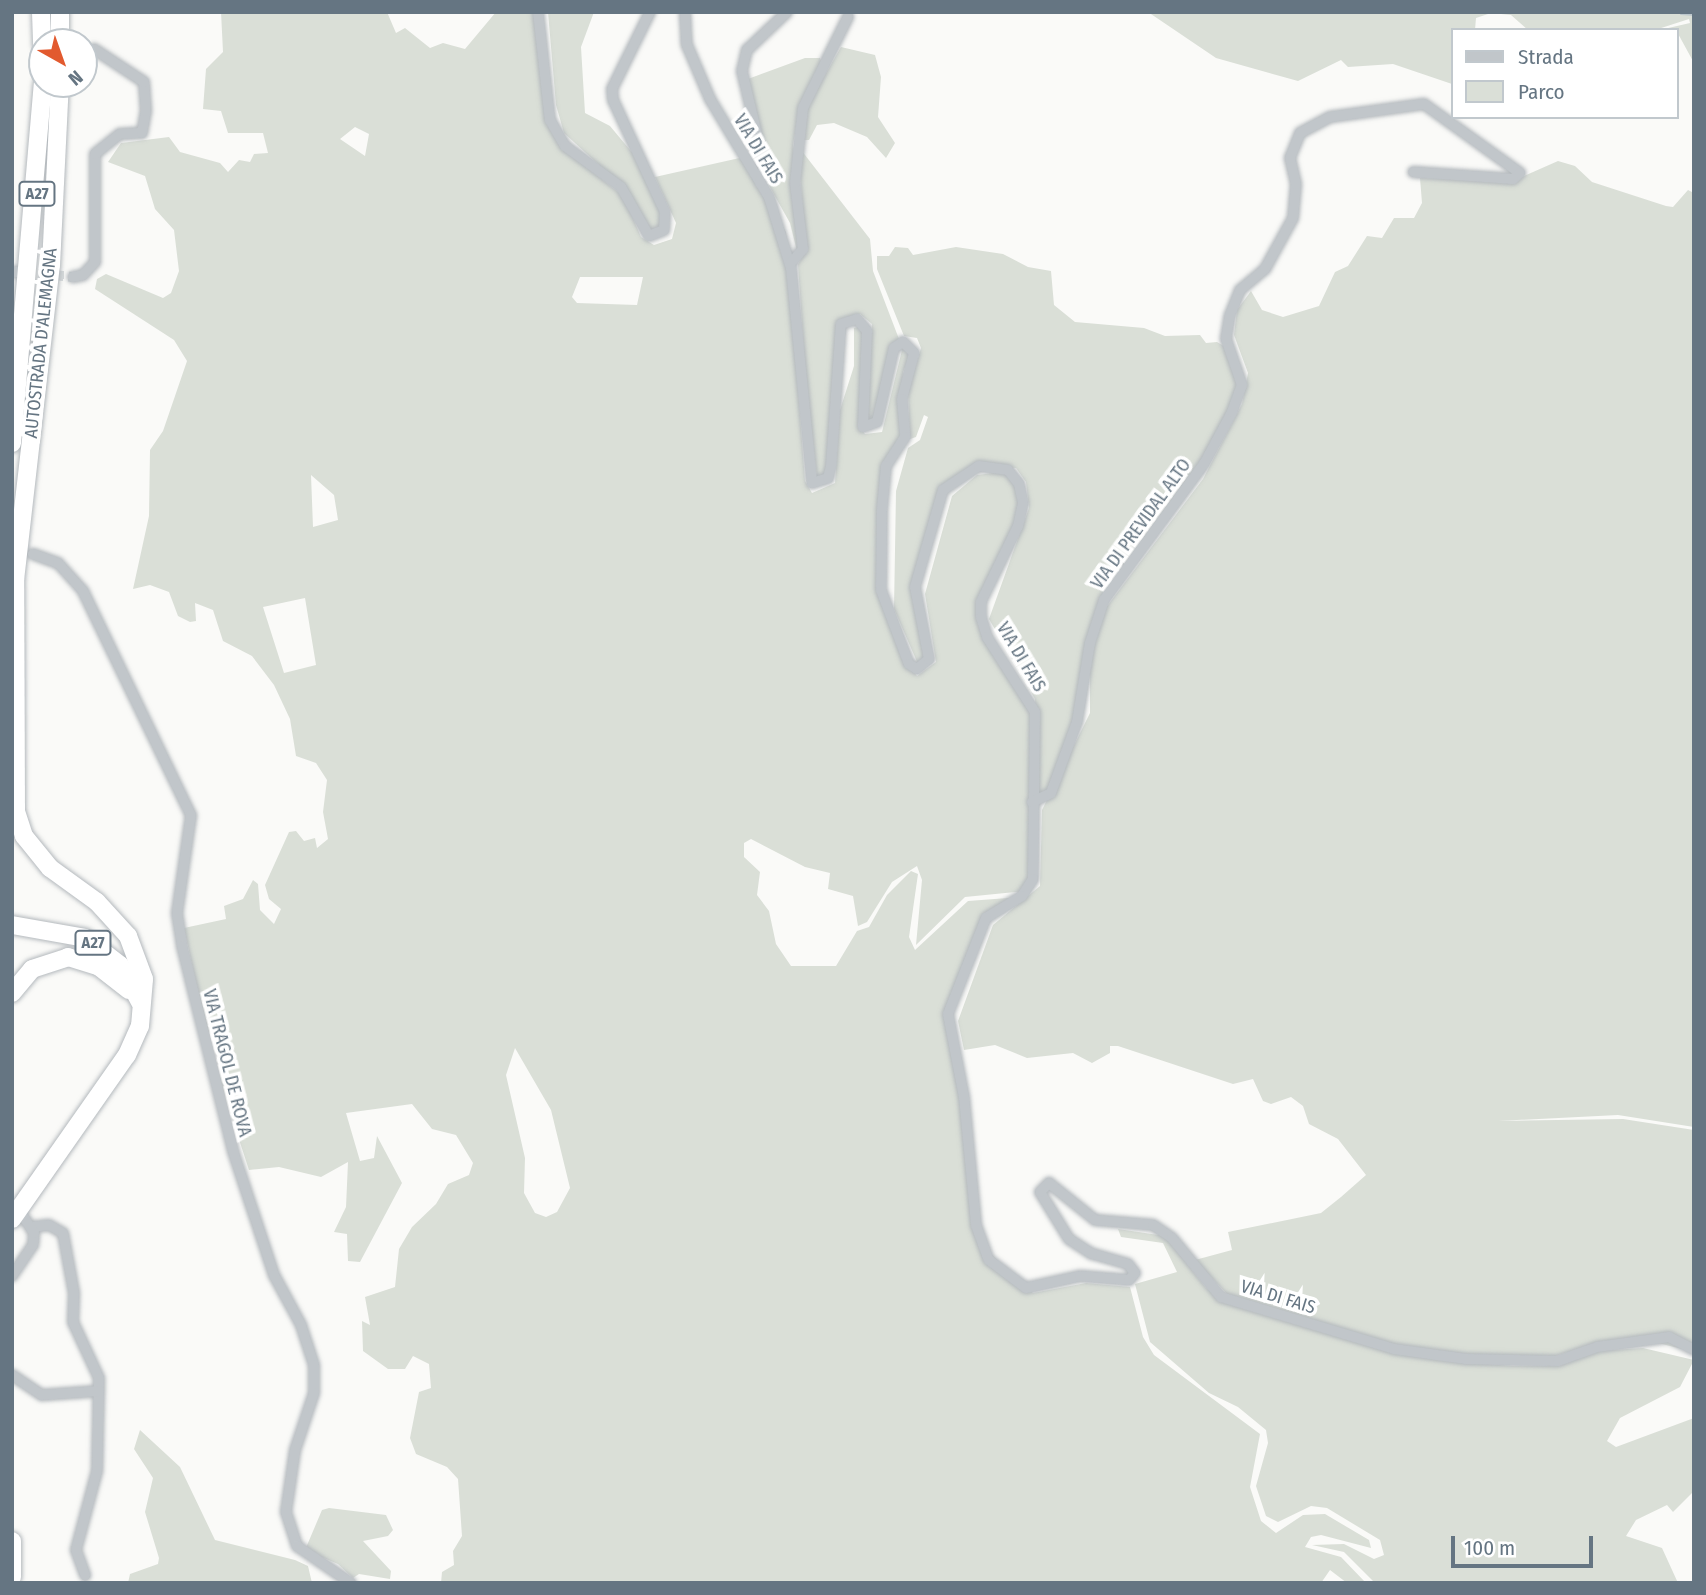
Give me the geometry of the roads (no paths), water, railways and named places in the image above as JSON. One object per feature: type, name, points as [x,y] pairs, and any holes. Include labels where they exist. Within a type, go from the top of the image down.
[{"type":"highway","name":"AUTOSTRADA D'ALEMAGNA","points":[[12,443],[42,98]]},
{"type":"highway","name":"AUTOSTRADA D'ALEMAGNA","points":[[12,601],[51,265],[59,98]]},
{"type":"highway","name":"A27","points":[[15,580],[16,812],[24,836],[50,868],[97,902],[128,936],[144,979],[142,1009],[127,1055],[23,1222]]},
{"type":"highway","name":"A27","points":[[12,925],[85,938],[126,972],[142,1009]]},
{"type":"highway","name":"A27","points":[[12,993],[45,961],[80,959],[116,977],[142,1009]]},
{"type":"highway","points":[[12,1541],[12,1577]]},
{"type":"street","points":[[538,12],[550,120],[565,146],[621,187],[649,236],[664,230],[665,212],[613,100],[612,89],[650,12]]},
{"type":"street","name":"VIA DI FAIS","points":[[685,12],[687,45],[710,99],[760,183],[790,264],[812,483],[828,478],[831,466],[841,324],[857,319],[867,331],[859,421],[863,427],[877,422],[894,348],[903,342],[914,353],[902,399],[905,437],[886,466],[882,509],[881,590],[909,664],[917,669],[929,659],[915,587],[943,490],[979,466],[1008,470],[1019,484],[1023,503],[1018,526],[981,602],[981,617],[987,637],[1035,712],[1033,879],[1022,896],[986,918],[948,1014],[964,1097],[976,1225],[989,1260],[1026,1288],[1080,1276],[1129,1280],[1135,1273],[1128,1264],[1092,1254],[1069,1239],[1040,1192],[1049,1183],[1095,1220],[1153,1225],[1172,1238],[1221,1297],[1394,1349],[1466,1359],[1558,1361],[1597,1347],[1669,1337],[1694,1350]]},
{"type":"street","points":[[760,183],[764,164],[742,71],[747,50],[788,12]]},
{"type":"street","points":[[790,264],[803,249],[795,183],[803,108],[848,18]]},
{"type":"street","points":[[73,276],[83,275],[95,262],[96,154],[120,134],[142,133],[146,111],[144,82],[98,52]]},
{"type":"street","name":"VIA DI PREVIDAL ALTO","points":[[1032,803],[1051,793],[1077,722],[1104,600],[1204,464],[1232,412],[1242,386],[1226,339],[1230,316],[1240,290],[1265,269],[1293,218],[1296,184],[1290,158],[1300,133],[1330,117],[1424,104],[1520,173],[1513,179],[1413,172]]},
{"type":"street","name":"VIA TRAGOL DE ROVA","points":[[33,554],[58,564],[83,591],[191,815],[177,912],[182,946],[233,1151],[274,1275],[301,1325],[314,1364],[314,1393],[295,1450],[286,1512],[297,1546],[351,1583]]},
{"type":"street","points":[[12,1276],[33,1245],[23,1222]]},
{"type":"street","points":[[23,1222],[49,1225],[63,1233],[73,1322],[93,1356],[99,1391],[97,1471],[76,1550],[85,1575]]},
{"type":"street","points":[[12,1376],[42,1395],[99,1391]]},
{"type":"waterway","points":[[1681,13],[1694,14]]},
{"type":"waterway","points":[[366,1583],[377,1583]]},
{"type":"tunnel","points":[[24,272],[73,277]]}]
